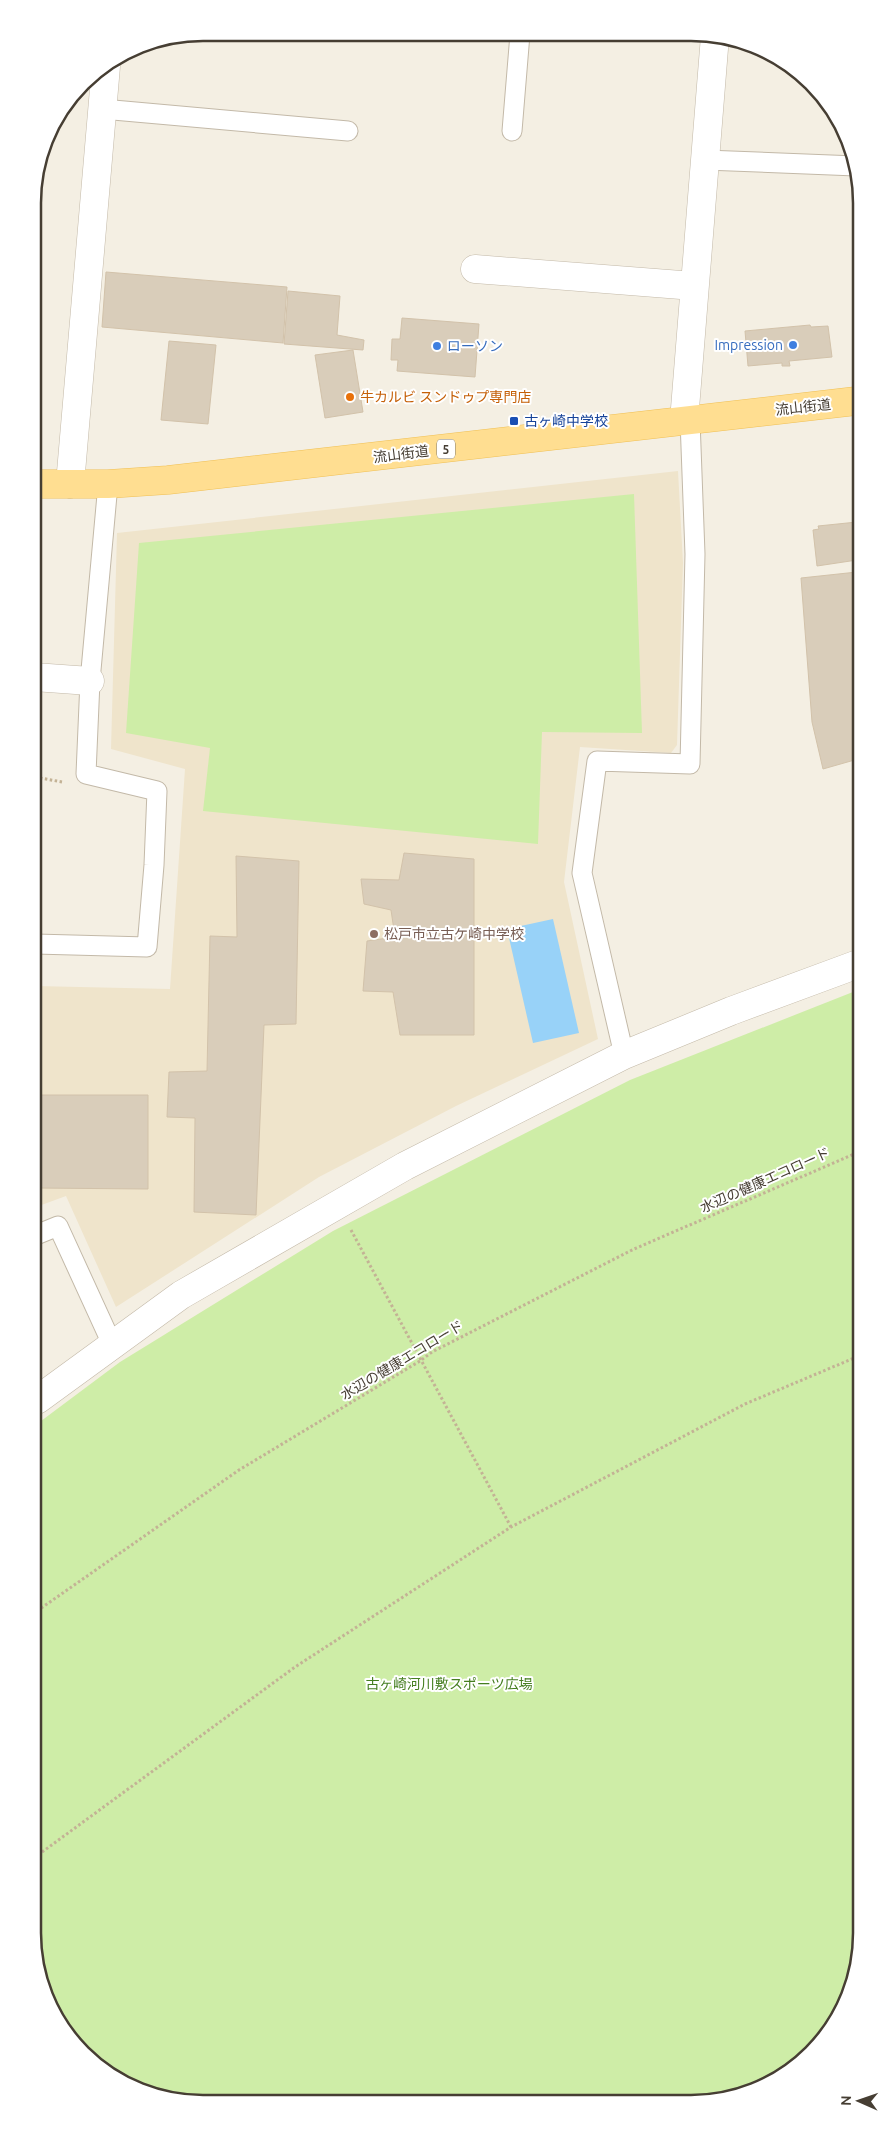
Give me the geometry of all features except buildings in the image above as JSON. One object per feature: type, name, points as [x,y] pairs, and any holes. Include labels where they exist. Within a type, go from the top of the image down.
[{"type":"main road","name":"流山街道","points":[[42,484],[108,484],[235,473],[853,401]]},
{"type":"street","points":[[687,420],[694,286],[714,43]]},
{"type":"street","points":[[70,484],[105,75]]},
{"type":"street","points":[[475,269],[694,286]]},
{"type":"street","points":[[42,678],[90,681]]},
{"type":"street","points":[[41,1396],[181,1295],[405,1166],[624,1055],[730,1011],[853,966]]},
{"type":"lane","points":[[512,131],[519,41]]},
{"type":"lane","points":[[102,109],[348,130]]},
{"type":"lane","points":[[705,160],[848,166]]},
{"type":"lane","points":[[624,1055],[582,873],[597,761],[690,764],[695,554],[687,420]]},
{"type":"lane","points":[[42,944],[147,947],[154,865],[157,791],[86,774],[90,681],[108,484]]},
{"type":"lane","points":[[41,1233],[58,1226],[112,1344]]},
{"type":"path","name":"水辺の健康エコロード","points":[[41,1608],[239,1470],[432,1352],[634,1249],[852,1155]]},
{"type":"path","points":[[351,1230],[511,1527]]},
{"type":"path","points":[[41,1853],[295,1667],[511,1527],[745,1404],[852,1359]]},
{"type":"shaded area","name":"松戸市立古ケ崎中学校","points":[[678,471],[683,563],[677,745],[671,753],[580,747],[564,882],[598,1039],[456,1106],[319,1177],[116,1307],[66,1196],[41,1205],[42,986],[170,989],[185,769],[111,749],[117,533]]},
{"type":"green space","points":[[634,494],[642,733],[542,732],[538,844],[203,811],[210,748],[126,733],[139,543]]},
{"type":"green space","name":"古ヶ崎河川敷スポーツ広場","points":[[853,992],[852,1943],[850,1964],[844,1985],[831,2014],[812,2039],[797,2054],[772,2073],[732,2089],[690,2095],[204,2095],[172,2092],[151,2086],[122,2073],[89,2047],[63,2014],[47,1974],[43,1954],[41,1932],[41,1421],[120,1362],[333,1231],[630,1080]]},
{"type":"water","points":[[553,919],[579,1033],[533,1043],[507,929]]},
{"type":"place","name":"Impression","points":[[793,345]]},
{"type":"place","name":"ローソン","points":[[437,346]]},
{"type":"place","name":"牛カルビ スンドゥプ専門店","points":[[350,397]]},
{"type":"place","name":"古ヶ崎中学校","points":[[514,421]]},
{"type":"place","name":"松戸市立古ケ崎中学校","points":[[374,934]]}]
